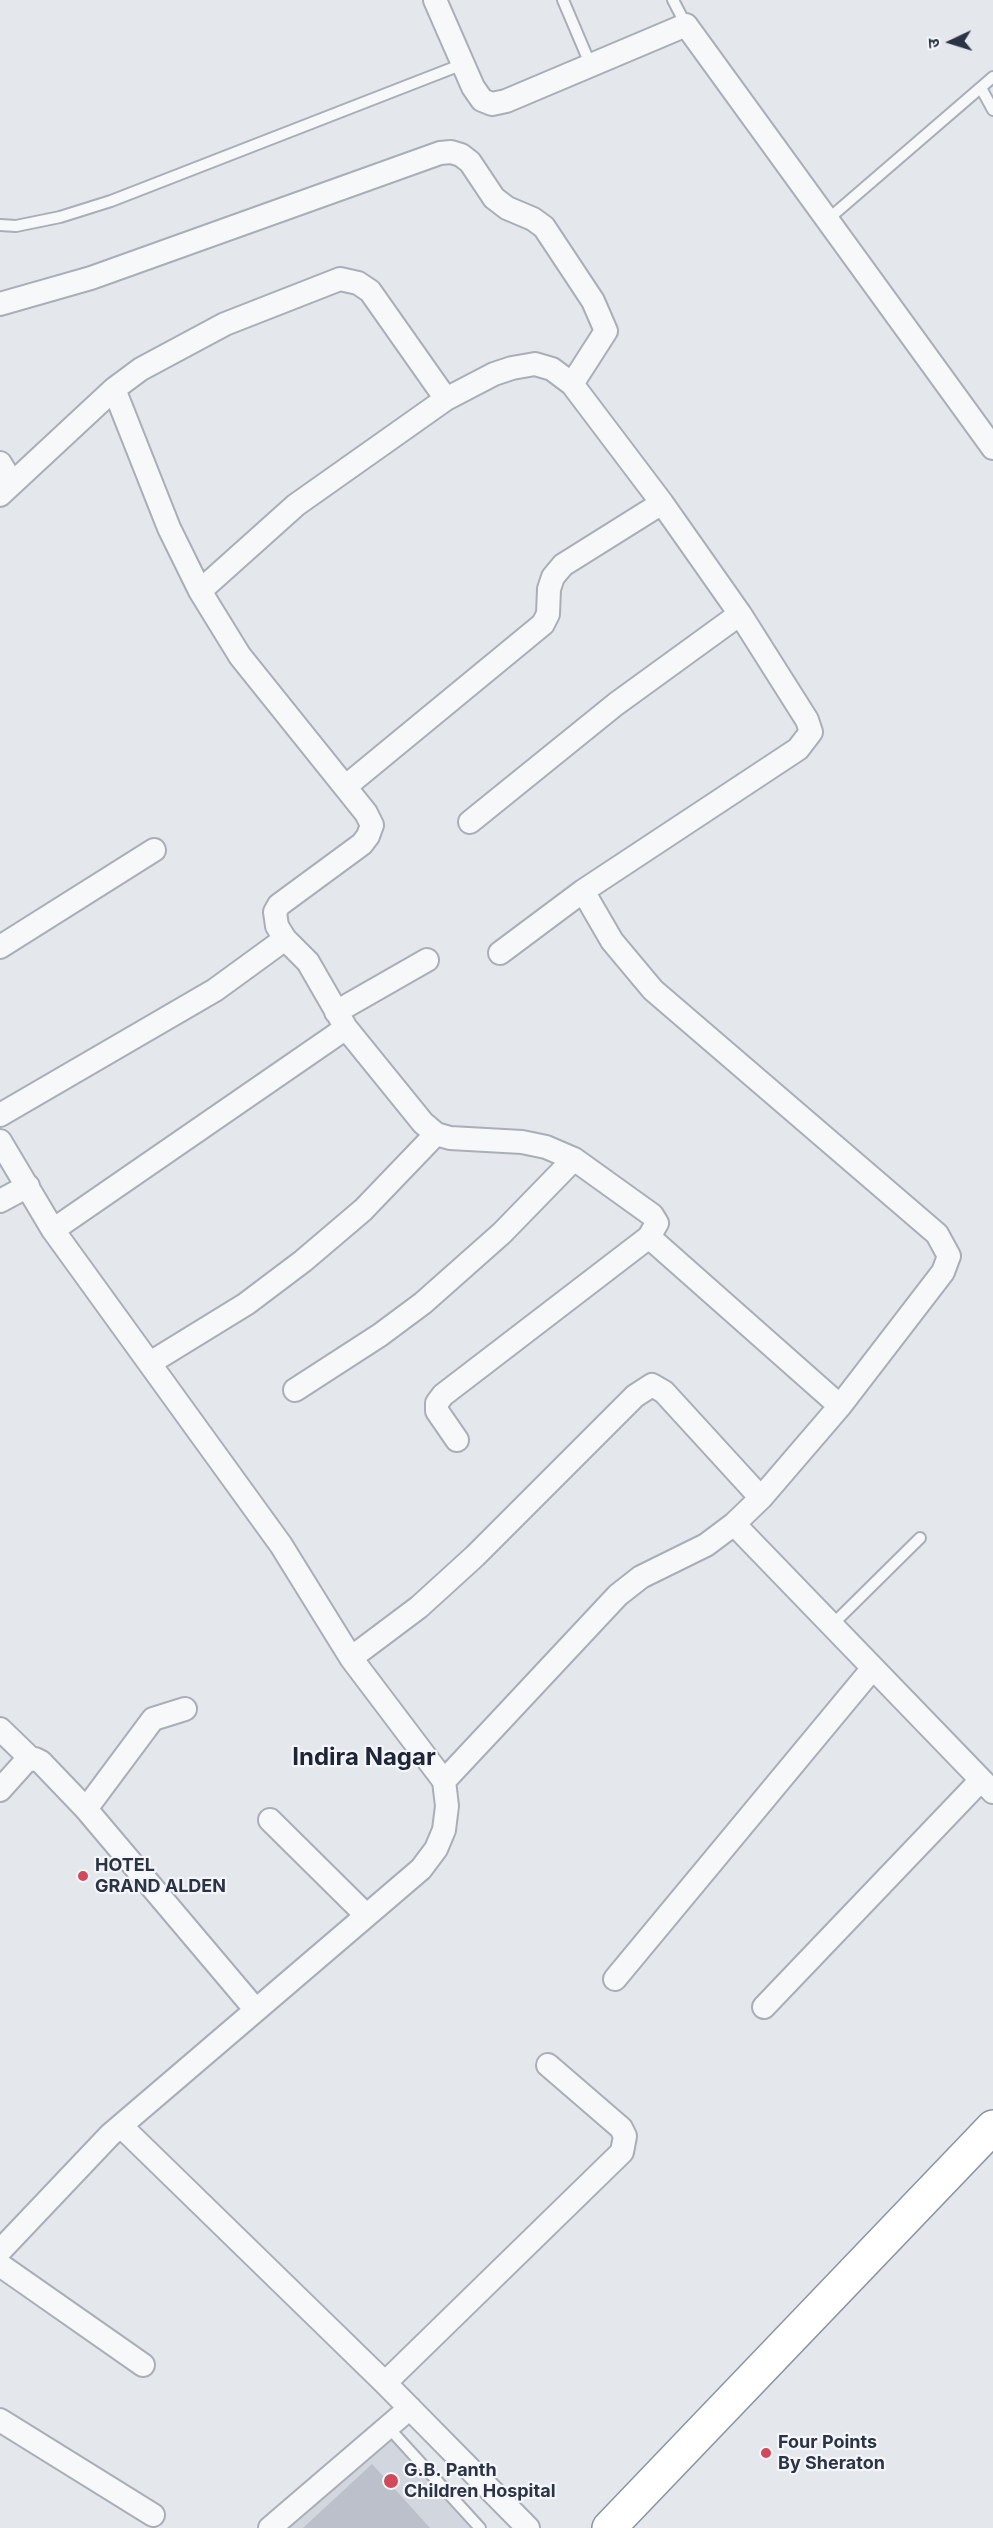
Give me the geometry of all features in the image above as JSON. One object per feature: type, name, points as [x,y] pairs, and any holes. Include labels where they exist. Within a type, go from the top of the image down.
[{"type":"highway","points":[[609,2528],[993,2127]]},
{"type":"highway","points":[[631,2528],[993,2154]]},
{"type":"street","points":[[435,0],[463,64],[482,100],[492,104],[591,66],[686,25],[826,222],[993,448]]},
{"type":"street","points":[[0,304],[91,278],[440,153],[451,152],[461,155],[470,162],[494,198],[507,208],[533,219],[544,227],[597,308],[606,331],[572,384]]},
{"type":"street","points":[[0,464],[6,489],[114,389],[141,369],[225,324],[340,279],[358,283],[370,291],[446,399]]},
{"type":"street","points":[[200,591],[296,505],[446,399],[494,374],[535,364],[552,369],[572,384],[662,503],[740,614],[807,720],[810,732],[798,749],[583,891],[500,953]]},
{"type":"street","points":[[114,389],[169,528],[200,591],[240,656],[366,813],[372,825],[369,836],[279,905],[275,918],[285,939],[309,962],[341,1020],[423,1123],[436,1134],[450,1138],[522,1142],[546,1146],[574,1159],[656,1218],[657,1223],[649,1237],[443,1395],[437,1403],[437,1411],[457,1440]]},
{"type":"street","points":[[345,788],[543,624],[548,614],[551,583],[563,565],[662,503]]},
{"type":"street","points":[[470,822],[616,704],[740,614]]},
{"type":"street","points":[[0,947],[154,850]]},
{"type":"street","points":[[444,1780],[618,1595],[641,1577],[706,1545],[734,1524],[761,1498],[840,1406],[943,1272],[949,1256],[937,1234],[653,990],[612,940],[583,891]]},
{"type":"street","points":[[0,1115],[215,990],[285,939]]},
{"type":"street","points":[[53,1230],[427,960]]},
{"type":"street","points":[[150,1363],[246,1304],[303,1261],[363,1210],[436,1134]]},
{"type":"street","points":[[0,1141],[53,1230],[281,1545],[351,1658],[444,1780],[447,1806],[444,1830],[436,1849],[421,1869],[121,2126],[3,2241]]},
{"type":"street","points":[[295,1390],[380,1335],[423,1303],[502,1233],[574,1159]]},
{"type":"street","points":[[0,1201],[28,1186]]},
{"type":"street","points":[[649,1237],[840,1406]]},
{"type":"street","points":[[351,1658],[418,1606],[475,1556],[634,1396],[652,1385],[664,1392],[761,1498]]},
{"type":"street","points":[[734,1524],[987,1786],[765,2007]]},
{"type":"street","points":[[615,1979],[873,1668]]},
{"type":"street","points":[[86,1809],[153,1719],[185,1709]]},
{"type":"street","points":[[0,1729],[30,1758],[41,1762],[86,1809],[255,2009]]},
{"type":"street","points":[[0,1790],[30,1758]]},
{"type":"street","points":[[270,1820],[366,1915]]},
{"type":"street","points":[[385,2383],[622,2152],[625,2136],[621,2128],[548,2065]]},
{"type":"street","points":[[121,2126],[385,2383],[528,2528]]},
{"type":"street","points":[[0,2265],[143,2365]]},
{"type":"street","points":[[270,2528],[410,2408]]},
{"type":"street","points":[[0,2421],[153,2516]]},
{"type":"lane","points":[[563,0],[591,66]]},
{"type":"lane","points":[[674,0],[686,25]]},
{"type":"lane","points":[[0,225],[16,226],[60,217],[111,201],[463,64]]},
{"type":"lane","points":[[826,222],[993,77]]},
{"type":"lane","points":[[981,88],[993,110]]},
{"type":"lane","points":[[832,1625],[920,1538]]},
{"type":"lane","points":[[388,2427],[480,2528]]},
{"type":"shaded area","name":"G.B. Panth Children Hospital","points":[[400,2433],[478,2528],[288,2528]]},
{"type":"building","points":[[372,2464],[430,2528],[303,2528]]},
{"type":"place","name":"HOTEL GRAND ALDEN","points":[[83,1876]]},
{"type":"place","name":"Four Points By Sheraton","points":[[766,2453]]},
{"type":"place","name":"G.B. Panth Children Hospital","points":[[391,2481]]},
{"type":"district","name":"Indira Nagar","points":[[364,1758]]}]
